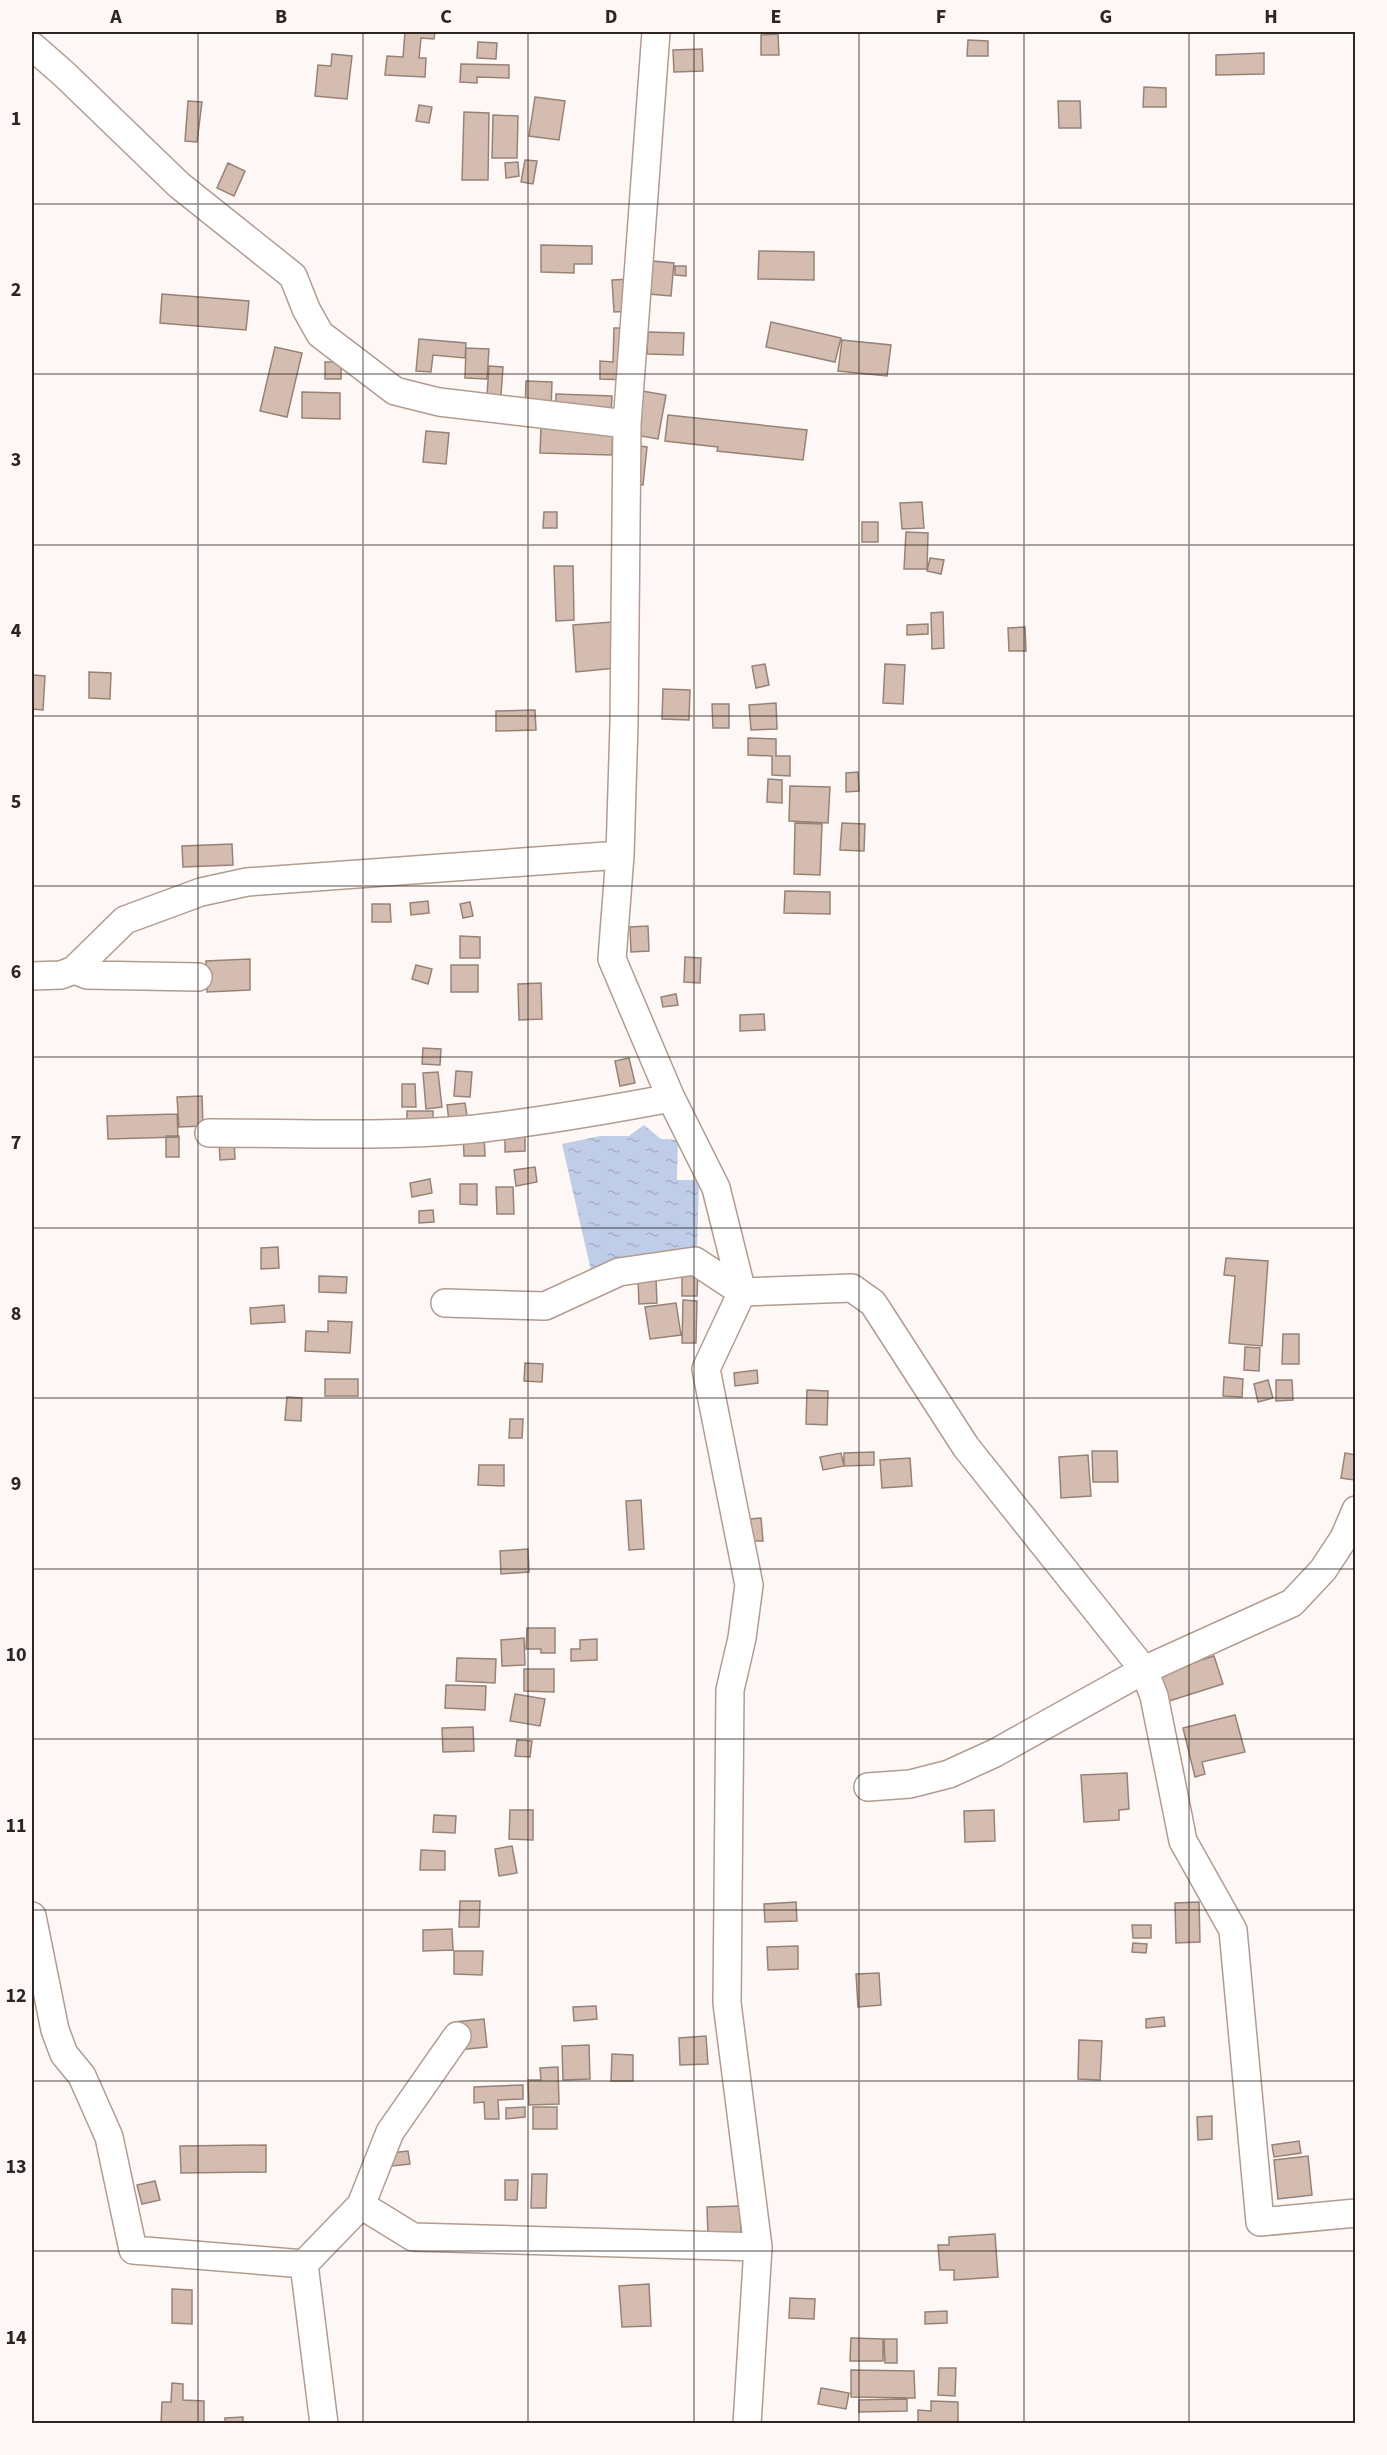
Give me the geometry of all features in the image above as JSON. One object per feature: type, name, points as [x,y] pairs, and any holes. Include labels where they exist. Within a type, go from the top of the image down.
[{"type":"street","points":[[656,32],[627,424],[624,723],[620,855],[612,959],[671,1098],[716,1188],[742,1292],[706,1369],[749,1585],[742,1638],[730,1690],[727,2002],[758,2247],[747,2424]]},
{"type":"street","points":[[32,46],[179,185],[293,276],[306,309],[320,334],[395,391],[439,402],[627,424]]},
{"type":"street","points":[[32,976],[61,975],[74,970],[125,920],[201,892],[247,882],[620,855]]},
{"type":"street","points":[[74,970],[87,975],[198,976]]},
{"type":"street","points":[[209,1133],[366,1134],[462,1130],[552,1120],[671,1098]]},
{"type":"street","points":[[445,1304],[545,1306],[619,1272],[695,1262],[742,1292],[852,1288],[873,1304],[966,1447],[1144,1670],[1154,1696],[1183,1841],[1233,1930],[1260,2222],[1356,2213]]},
{"type":"street","points":[[868,1787],[910,1784],[949,1774],[995,1754],[1144,1670],[1292,1603],[1323,1570],[1344,1538],[1356,1510]]},
{"type":"street","points":[[32,1916],[55,2030],[64,2054],[82,2076],[109,2137],[133,2250],[304,2264]]},
{"type":"street","points":[[304,2264],[361,2205],[390,2132],[457,2036]]},
{"type":"street","points":[[361,2205],[412,2237],[758,2247]]},
{"type":"street","points":[[304,2264],[324,2424]]},
{"type":"water","points":[[644,1125],[661,1139],[678,1140],[677,1180],[699,1180],[697,1251],[592,1275],[562,1144],[600,1136],[629,1136]]},
{"type":"building","points":[[405,32],[435,32],[434,39],[421,38],[419,58],[426,58],[425,77],[385,75],[387,56],[403,57]]},
{"type":"building","points":[[778,34],[779,55],[761,55],[761,35]]},
{"type":"building","points":[[968,40],[988,41],[988,56],[967,56]]},
{"type":"building","points":[[478,42],[497,43],[496,59],[477,58]]},
{"type":"building","points":[[702,49],[703,71],[674,72],[673,50]]},
{"type":"building","points":[[1264,53],[1264,74],[1216,75],[1216,55]]},
{"type":"building","points":[[332,54],[352,56],[347,99],[315,96],[318,65],[331,66]]},
{"type":"building","points":[[461,64],[509,65],[509,78],[477,77],[477,83],[460,82]]},
{"type":"building","points":[[1144,87],[1166,88],[1166,107],[1143,107]]},
{"type":"building","points":[[535,97],[565,101],[559,140],[529,136]]},
{"type":"building","points":[[188,101],[202,102],[197,142],[185,141]]},
{"type":"building","points":[[1058,101],[1080,101],[1081,128],[1059,128]]},
{"type":"building","points":[[419,105],[432,107],[429,123],[416,121]]},
{"type":"building","points":[[464,112],[489,113],[488,180],[462,180]]},
{"type":"building","points":[[493,115],[518,116],[517,158],[492,158]]},
{"type":"building","points":[[525,160],[537,161],[533,184],[521,182]]},
{"type":"building","points":[[518,162],[519,176],[506,178],[505,163]]},
{"type":"building","points":[[228,163],[245,171],[234,196],[217,188]]},
{"type":"building","points":[[541,245],[592,246],[592,264],[574,264],[574,273],[541,272]]},
{"type":"building","points":[[759,251],[814,252],[814,280],[758,279]]},
{"type":"building","points":[[652,261],[674,263],[671,296],[649,294]]},
{"type":"building","points":[[675,266],[686,266],[686,276],[675,275]]},
{"type":"building","points":[[632,279],[633,311],[614,312],[612,280]]},
{"type":"building","points":[[162,294],[249,301],[246,330],[160,323]]},
{"type":"building","points":[[771,322],[841,338],[835,362],[766,347]]},
{"type":"building","points":[[614,328],[630,328],[628,380],[600,379],[600,361],[613,362]]},
{"type":"building","points":[[648,332],[684,333],[683,355],[647,354]]},
{"type":"building","points":[[419,339],[466,343],[465,358],[433,355],[431,372],[416,371]]},
{"type":"building","points":[[842,340],[891,345],[887,376],[838,371]]},
{"type":"building","points":[[275,347],[302,353],[287,417],[260,411]]},
{"type":"building","points":[[466,348],[489,349],[487,379],[465,378]]},
{"type":"building","points":[[325,362],[341,362],[341,379],[325,379]]},
{"type":"building","points":[[489,366],[503,367],[501,395],[487,395]]},
{"type":"building","points":[[526,381],[552,382],[551,410],[525,409]]},
{"type":"building","points":[[642,391],[666,395],[658,439],[635,435]]},
{"type":"building","points":[[302,392],[340,393],[340,419],[302,418]]},
{"type":"building","points":[[556,394],[612,396],[611,413],[556,411]]},
{"type":"building","points":[[668,415],[807,430],[803,460],[717,451],[718,447],[665,441]]},
{"type":"building","points":[[541,425],[613,428],[612,455],[540,453]]},
{"type":"building","points":[[426,431],[449,433],[446,464],[423,462]]},
{"type":"building","points":[[631,445],[647,447],[643,485],[626,483]]},
{"type":"building","points":[[922,502],[924,528],[902,529],[900,503]]},
{"type":"building","points":[[544,512],[557,512],[557,528],[543,528]]},
{"type":"building","points":[[862,522],[878,522],[878,542],[862,542]]},
{"type":"building","points":[[906,532],[928,533],[927,569],[904,569]]},
{"type":"building","points":[[930,558],[944,560],[941,574],[927,571]]},
{"type":"building","points":[[554,566],[573,566],[574,620],[556,621]]},
{"type":"building","points":[[943,612],[944,648],[932,649],[931,613]]},
{"type":"building","points":[[612,622],[616,668],[576,672],[573,625]]},
{"type":"building","points":[[928,624],[928,634],[907,635],[907,625]]},
{"type":"building","points":[[1025,627],[1026,651],[1009,651],[1008,628]]},
{"type":"building","points":[[765,664],[769,685],[756,688],[752,666]]},
{"type":"building","points":[[885,664],[905,665],[903,704],[883,703]]},
{"type":"building","points":[[89,672],[111,673],[110,699],[89,698]]},
{"type":"building","points":[[33,675],[45,676],[43,710],[32,709]]},
{"type":"building","points":[[663,689],[690,690],[689,720],[662,719]]},
{"type":"building","points":[[776,703],[777,729],[751,730],[749,705]]},
{"type":"building","points":[[712,704],[729,704],[729,728],[713,728]]},
{"type":"building","points":[[535,710],[536,730],[496,731],[496,711]]},
{"type":"building","points":[[748,738],[776,739],[776,756],[790,756],[790,776],[772,775],[772,756],[748,755]]},
{"type":"building","points":[[858,772],[859,791],[846,792],[846,773]]},
{"type":"building","points":[[768,779],[782,780],[782,803],[767,802]]},
{"type":"building","points":[[790,786],[830,787],[828,823],[789,821]]},
{"type":"building","points":[[795,823],[822,824],[820,875],[794,874]]},
{"type":"building","points":[[842,823],[865,824],[864,851],[840,850]]},
{"type":"building","points":[[232,844],[233,865],[183,867],[182,846]]},
{"type":"building","points":[[785,891],[830,892],[830,914],[784,913]]},
{"type":"building","points":[[428,901],[429,913],[411,915],[410,903]]},
{"type":"building","points":[[470,902],[473,916],[463,918],[460,904]]},
{"type":"building","points":[[372,904],[390,904],[391,922],[372,922]]},
{"type":"building","points":[[648,926],[649,951],[631,952],[630,927]]},
{"type":"building","points":[[460,936],[480,937],[480,958],[460,958]]},
{"type":"building","points":[[685,957],[701,958],[700,983],[684,982]]},
{"type":"building","points":[[250,959],[250,990],[207,992],[206,961]]},
{"type":"building","points":[[416,965],[432,969],[428,984],[412,979]]},
{"type":"building","points":[[451,965],[478,965],[478,992],[451,992]]},
{"type":"building","points":[[541,983],[542,1019],[519,1020],[518,984]]},
{"type":"building","points":[[676,994],[678,1005],[663,1007],[661,997]]},
{"type":"building","points":[[764,1014],[765,1030],[740,1031],[740,1015]]},
{"type":"building","points":[[423,1048],[441,1049],[440,1065],[422,1064]]},
{"type":"building","points":[[629,1058],[635,1083],[620,1086],[615,1061]]},
{"type":"building","points":[[456,1071],[472,1072],[470,1097],[454,1096]]},
{"type":"building","points":[[438,1072],[442,1107],[426,1109],[423,1073]]},
{"type":"building","points":[[402,1084],[415,1084],[416,1107],[402,1107]]},
{"type":"building","points":[[202,1096],[203,1126],[179,1127],[177,1097]]},
{"type":"building","points":[[465,1103],[470,1134],[451,1137],[447,1105]]},
{"type":"building","points":[[407,1111],[433,1111],[433,1127],[407,1126]]},
{"type":"building","points":[[177,1114],[178,1137],[108,1139],[107,1116]]},
{"type":"building","points":[[484,1133],[485,1156],[464,1156],[463,1134]]},
{"type":"building","points":[[505,1135],[525,1135],[525,1151],[505,1152]]},
{"type":"building","points":[[166,1136],[179,1136],[179,1157],[166,1157]]},
{"type":"building","points":[[234,1138],[235,1159],[220,1160],[219,1139]]},
{"type":"building","points":[[535,1167],[537,1182],[516,1186],[514,1170]]},
{"type":"building","points":[[430,1179],[432,1193],[412,1197],[410,1183]]},
{"type":"building","points":[[460,1184],[477,1184],[477,1205],[460,1204]]},
{"type":"building","points":[[496,1187],[513,1187],[514,1214],[497,1214]]},
{"type":"building","points":[[433,1210],[434,1222],[419,1223],[419,1211]]},
{"type":"building","points":[[278,1247],[279,1268],[261,1269],[261,1248]]},
{"type":"building","points":[[1226,1258],[1268,1261],[1262,1346],[1229,1343],[1235,1276],[1224,1275]]},
{"type":"building","points":[[682,1270],[698,1270],[697,1296],[682,1296]]},
{"type":"building","points":[[319,1276],[347,1277],[346,1293],[319,1292]]},
{"type":"building","points":[[656,1279],[657,1303],[639,1304],[638,1280]]},
{"type":"building","points":[[683,1300],[697,1301],[696,1343],[682,1343]]},
{"type":"building","points":[[676,1303],[681,1335],[650,1339],[645,1307]]},
{"type":"building","points":[[284,1305],[285,1322],[251,1324],[250,1308]]},
{"type":"building","points":[[328,1321],[352,1322],[350,1353],[305,1351],[306,1331],[328,1332]]},
{"type":"building","points":[[1283,1334],[1299,1334],[1299,1364],[1282,1364]]},
{"type":"building","points":[[1245,1347],[1260,1348],[1259,1371],[1244,1370]]},
{"type":"building","points":[[525,1363],[543,1364],[542,1382],[524,1381]]},
{"type":"building","points":[[757,1370],[758,1383],[735,1386],[734,1373]]},
{"type":"building","points":[[1224,1377],[1243,1379],[1242,1397],[1223,1396]]},
{"type":"building","points":[[325,1379],[358,1379],[358,1396],[325,1396]]},
{"type":"building","points":[[1268,1380],[1273,1398],[1258,1402],[1254,1384]]},
{"type":"building","points":[[1276,1380],[1292,1380],[1293,1400],[1276,1401]]},
{"type":"building","points":[[807,1390],[828,1391],[827,1425],[806,1424]]},
{"type":"building","points":[[287,1397],[302,1398],[301,1421],[285,1420]]},
{"type":"building","points":[[510,1419],[523,1419],[522,1438],[509,1438]]},
{"type":"building","points":[[1092,1451],[1117,1451],[1118,1482],[1093,1482]]},
{"type":"building","points":[[874,1452],[874,1465],[844,1466],[844,1453]]},
{"type":"building","points":[[841,1453],[844,1466],[823,1470],[820,1457]]},
{"type":"building","points":[[1345,1453],[1356,1455],[1354,1480],[1341,1478]]},
{"type":"building","points":[[1088,1455],[1091,1496],[1061,1498],[1059,1457]]},
{"type":"building","points":[[910,1458],[912,1486],[882,1488],[880,1460]]},
{"type":"building","points":[[479,1465],[504,1465],[504,1486],[478,1485]]},
{"type":"building","points":[[641,1500],[644,1549],[629,1550],[626,1501]]},
{"type":"building","points":[[761,1518],[763,1541],[751,1541],[750,1519]]},
{"type":"building","points":[[528,1549],[529,1572],[501,1574],[500,1551]]},
{"type":"building","points":[[527,1628],[555,1628],[555,1653],[541,1653],[541,1649],[526,1649]]},
{"type":"building","points":[[524,1638],[525,1665],[502,1666],[501,1640]]},
{"type":"building","points":[[597,1639],[597,1660],[571,1661],[571,1649],[580,1649],[580,1640]]},
{"type":"building","points":[[1214,1656],[1223,1684],[1169,1701],[1160,1673]]},
{"type":"building","points":[[457,1658],[496,1659],[495,1683],[456,1681]]},
{"type":"building","points":[[524,1669],[554,1669],[554,1692],[524,1691]]},
{"type":"building","points":[[446,1685],[486,1686],[485,1710],[445,1708]]},
{"type":"building","points":[[515,1694],[545,1699],[540,1726],[510,1721]]},
{"type":"building","points":[[1235,1715],[1245,1752],[1202,1762],[1205,1774],[1195,1777],[1183,1728]]},
{"type":"building","points":[[473,1727],[474,1751],[443,1752],[442,1728]]},
{"type":"building","points":[[517,1740],[532,1741],[530,1757],[515,1756]]},
{"type":"building","points":[[1127,1773],[1129,1809],[1119,1810],[1119,1820],[1084,1822],[1081,1775]]},
{"type":"building","points":[[510,1810],[533,1810],[533,1840],[509,1839]]},
{"type":"building","points":[[994,1810],[995,1841],[965,1842],[964,1811]]},
{"type":"building","points":[[434,1815],[456,1816],[455,1833],[433,1832]]},
{"type":"building","points":[[512,1846],[517,1873],[499,1876],[495,1849]]},
{"type":"building","points":[[421,1850],[445,1851],[445,1870],[420,1870]]},
{"type":"building","points":[[460,1901],[480,1901],[479,1927],[459,1927]]},
{"type":"building","points":[[796,1902],[797,1921],[765,1922],[764,1904]]},
{"type":"building","points":[[1199,1902],[1200,1942],[1176,1943],[1175,1903]]},
{"type":"building","points":[[1132,1925],[1151,1925],[1151,1938],[1133,1938]]},
{"type":"building","points":[[452,1929],[453,1950],[423,1951],[423,1930]]},
{"type":"building","points":[[1133,1943],[1147,1944],[1146,1953],[1132,1952]]},
{"type":"building","points":[[798,1946],[798,1969],[768,1970],[767,1947]]},
{"type":"building","points":[[454,1951],[483,1951],[482,1975],[454,1974]]},
{"type":"building","points":[[879,1973],[881,2005],[858,2007],[856,1974]]},
{"type":"building","points":[[596,2006],[597,2019],[574,2021],[573,2007]]},
{"type":"building","points":[[1164,2017],[1165,2026],[1146,2028],[1146,2019]]},
{"type":"building","points":[[484,2019],[487,2047],[457,2050],[454,2022]]},
{"type":"building","points":[[706,2036],[708,2064],[680,2065],[679,2038]]},
{"type":"building","points":[[1079,2040],[1102,2041],[1100,2080],[1078,2079]]},
{"type":"building","points":[[589,2045],[590,2079],[563,2080],[562,2046]]},
{"type":"building","points":[[612,2054],[633,2055],[633,2081],[611,2081]]},
{"type":"building","points":[[558,2067],[559,2104],[529,2105],[528,2080],[541,2080],[540,2068]]},
{"type":"building","points":[[523,2085],[523,2099],[498,2100],[499,2119],[485,2119],[484,2102],[474,2103],[474,2087]]},
{"type":"building","points":[[525,2107],[525,2117],[506,2119],[506,2108]]},
{"type":"building","points":[[533,2107],[557,2107],[557,2129],[533,2129]]},
{"type":"building","points":[[1212,2116],[1212,2139],[1198,2140],[1197,2117]]},
{"type":"building","points":[[1299,2141],[1301,2153],[1274,2157],[1272,2145]]},
{"type":"building","points":[[266,2145],[266,2172],[181,2173],[180,2146]]},
{"type":"building","points":[[408,2151],[410,2164],[392,2166],[390,2153]]},
{"type":"building","points":[[1308,2156],[1312,2195],[1278,2199],[1274,2160]]},
{"type":"building","points":[[532,2174],[547,2174],[546,2208],[531,2208]]},
{"type":"building","points":[[505,2180],[518,2180],[517,2200],[505,2200]]},
{"type":"building","points":[[155,2181],[160,2200],[142,2204],[137,2185]]},
{"type":"building","points":[[740,2206],[741,2235],[708,2236],[707,2207]]},
{"type":"building","points":[[995,2234],[998,2277],[954,2280],[954,2270],[940,2270],[938,2245],[949,2245],[949,2237]]},
{"type":"building","points":[[649,2284],[651,2326],[622,2327],[619,2286]]},
{"type":"building","points":[[172,2289],[192,2290],[192,2324],[172,2323]]},
{"type":"building","points":[[790,2298],[815,2299],[814,2319],[789,2318]]},
{"type":"building","points":[[947,2311],[947,2323],[925,2324],[925,2312]]},
{"type":"building","points":[[851,2338],[883,2339],[883,2361],[850,2361]]},
{"type":"building","points":[[884,2339],[897,2339],[897,2363],[885,2363]]},
{"type":"building","points":[[939,2368],[956,2368],[955,2396],[938,2395]]},
{"type":"building","points":[[851,2370],[914,2371],[915,2398],[851,2397]]},
{"type":"building","points":[[172,2383],[183,2384],[183,2400],[204,2401],[204,2422],[161,2424],[162,2402],[171,2402]]},
{"type":"building","points":[[821,2388],[849,2393],[846,2409],[818,2404]]},
{"type":"building","points":[[907,2399],[907,2411],[859,2412],[859,2400]]},
{"type":"building","points":[[931,2401],[958,2402],[958,2424],[918,2424],[918,2410],[931,2411]]},
{"type":"building","points":[[243,2417],[243,2424],[225,2424],[225,2418]]}]
